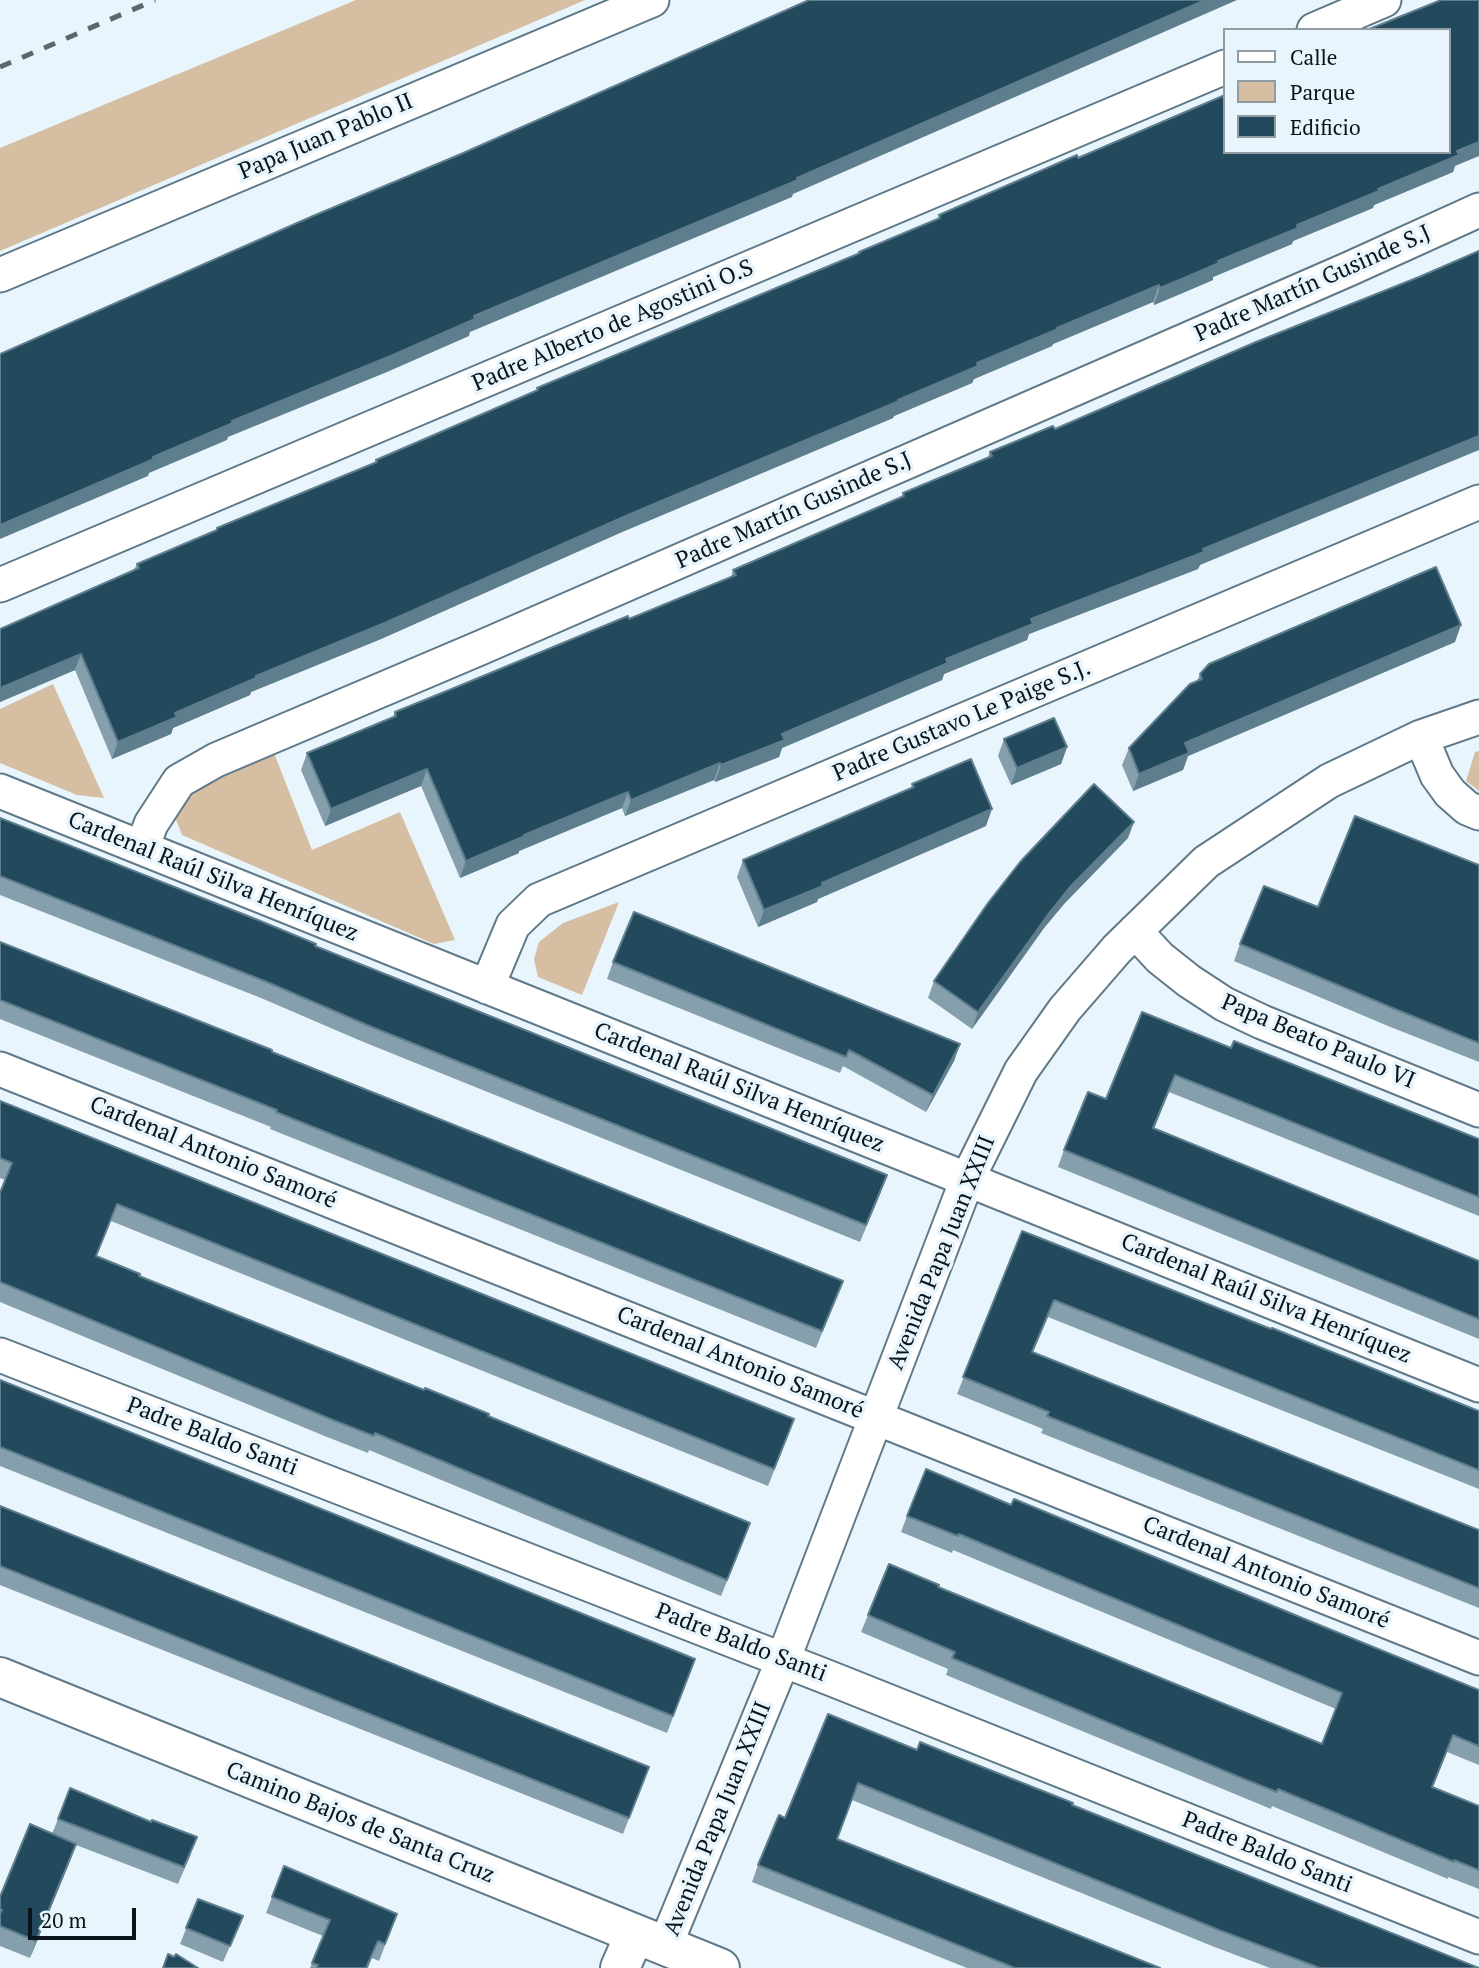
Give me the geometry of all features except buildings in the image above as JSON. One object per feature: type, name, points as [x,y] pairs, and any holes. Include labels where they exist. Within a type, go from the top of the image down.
[{"type":"street","name":"Papa Juan Pablo II","points":[[0,275],[652,0]]},
{"type":"street","points":[[1319,28],[1384,0]]},
{"type":"street","name":"Padre Alberto de Agostini O.S","points":[[0,586],[1224,67]]},
{"type":"street","name":"Padre Martín Gusinde S.J","points":[[142,848],[151,824],[179,781],[216,760],[544,620],[1479,210]]},
{"type":"street","name":"Padre Gustavo Le Paige S.J.","points":[[487,987],[513,925],[540,900],[1479,502]]},
{"type":"street","name":"Avenida Papa Juan XXIII","points":[[671,1957],[967,1180],[1021,1071],[1065,1009],[1135,931],[1206,862],[1329,781],[1421,737],[1479,717]]},
{"type":"street","points":[[1421,737],[1437,775],[1450,793],[1467,808],[1479,813]]},
{"type":"street","name":"Cardenal Raúl Silva Henríquez","points":[[0,791],[1479,1385]]},
{"type":"street","name":"Papa Beato Paulo VI","points":[[1135,931],[1160,958],[1224,1004],[1479,1110]]},
{"type":"street","name":"Cardenal Antonio Samoré","points":[[0,1069],[1479,1658]]},
{"type":"street","name":"Padre Baldo Santi","points":[[0,1355],[783,1660],[1479,1937]]},
{"type":"street","name":"Camino Bajos de Santa Cruz","points":[[0,1677],[671,1957]]},
{"type":"green space","points":[[356,0],[585,0],[0,251],[0,148]]},
{"type":"green space","points":[[53,684],[104,798],[77,795],[0,763],[0,709]]},
{"type":"green space","points":[[1479,751],[1479,791],[1466,781],[1475,752]]},
{"type":"green space","points":[[274,753],[312,850],[400,812],[455,940],[434,944],[182,835],[175,817],[193,793],[217,778]]},
{"type":"green space","points":[[619,902],[582,995],[538,977],[534,959],[539,942],[563,923]]},
{"type":"railway","points":[[0,67],[155,0]]}]
